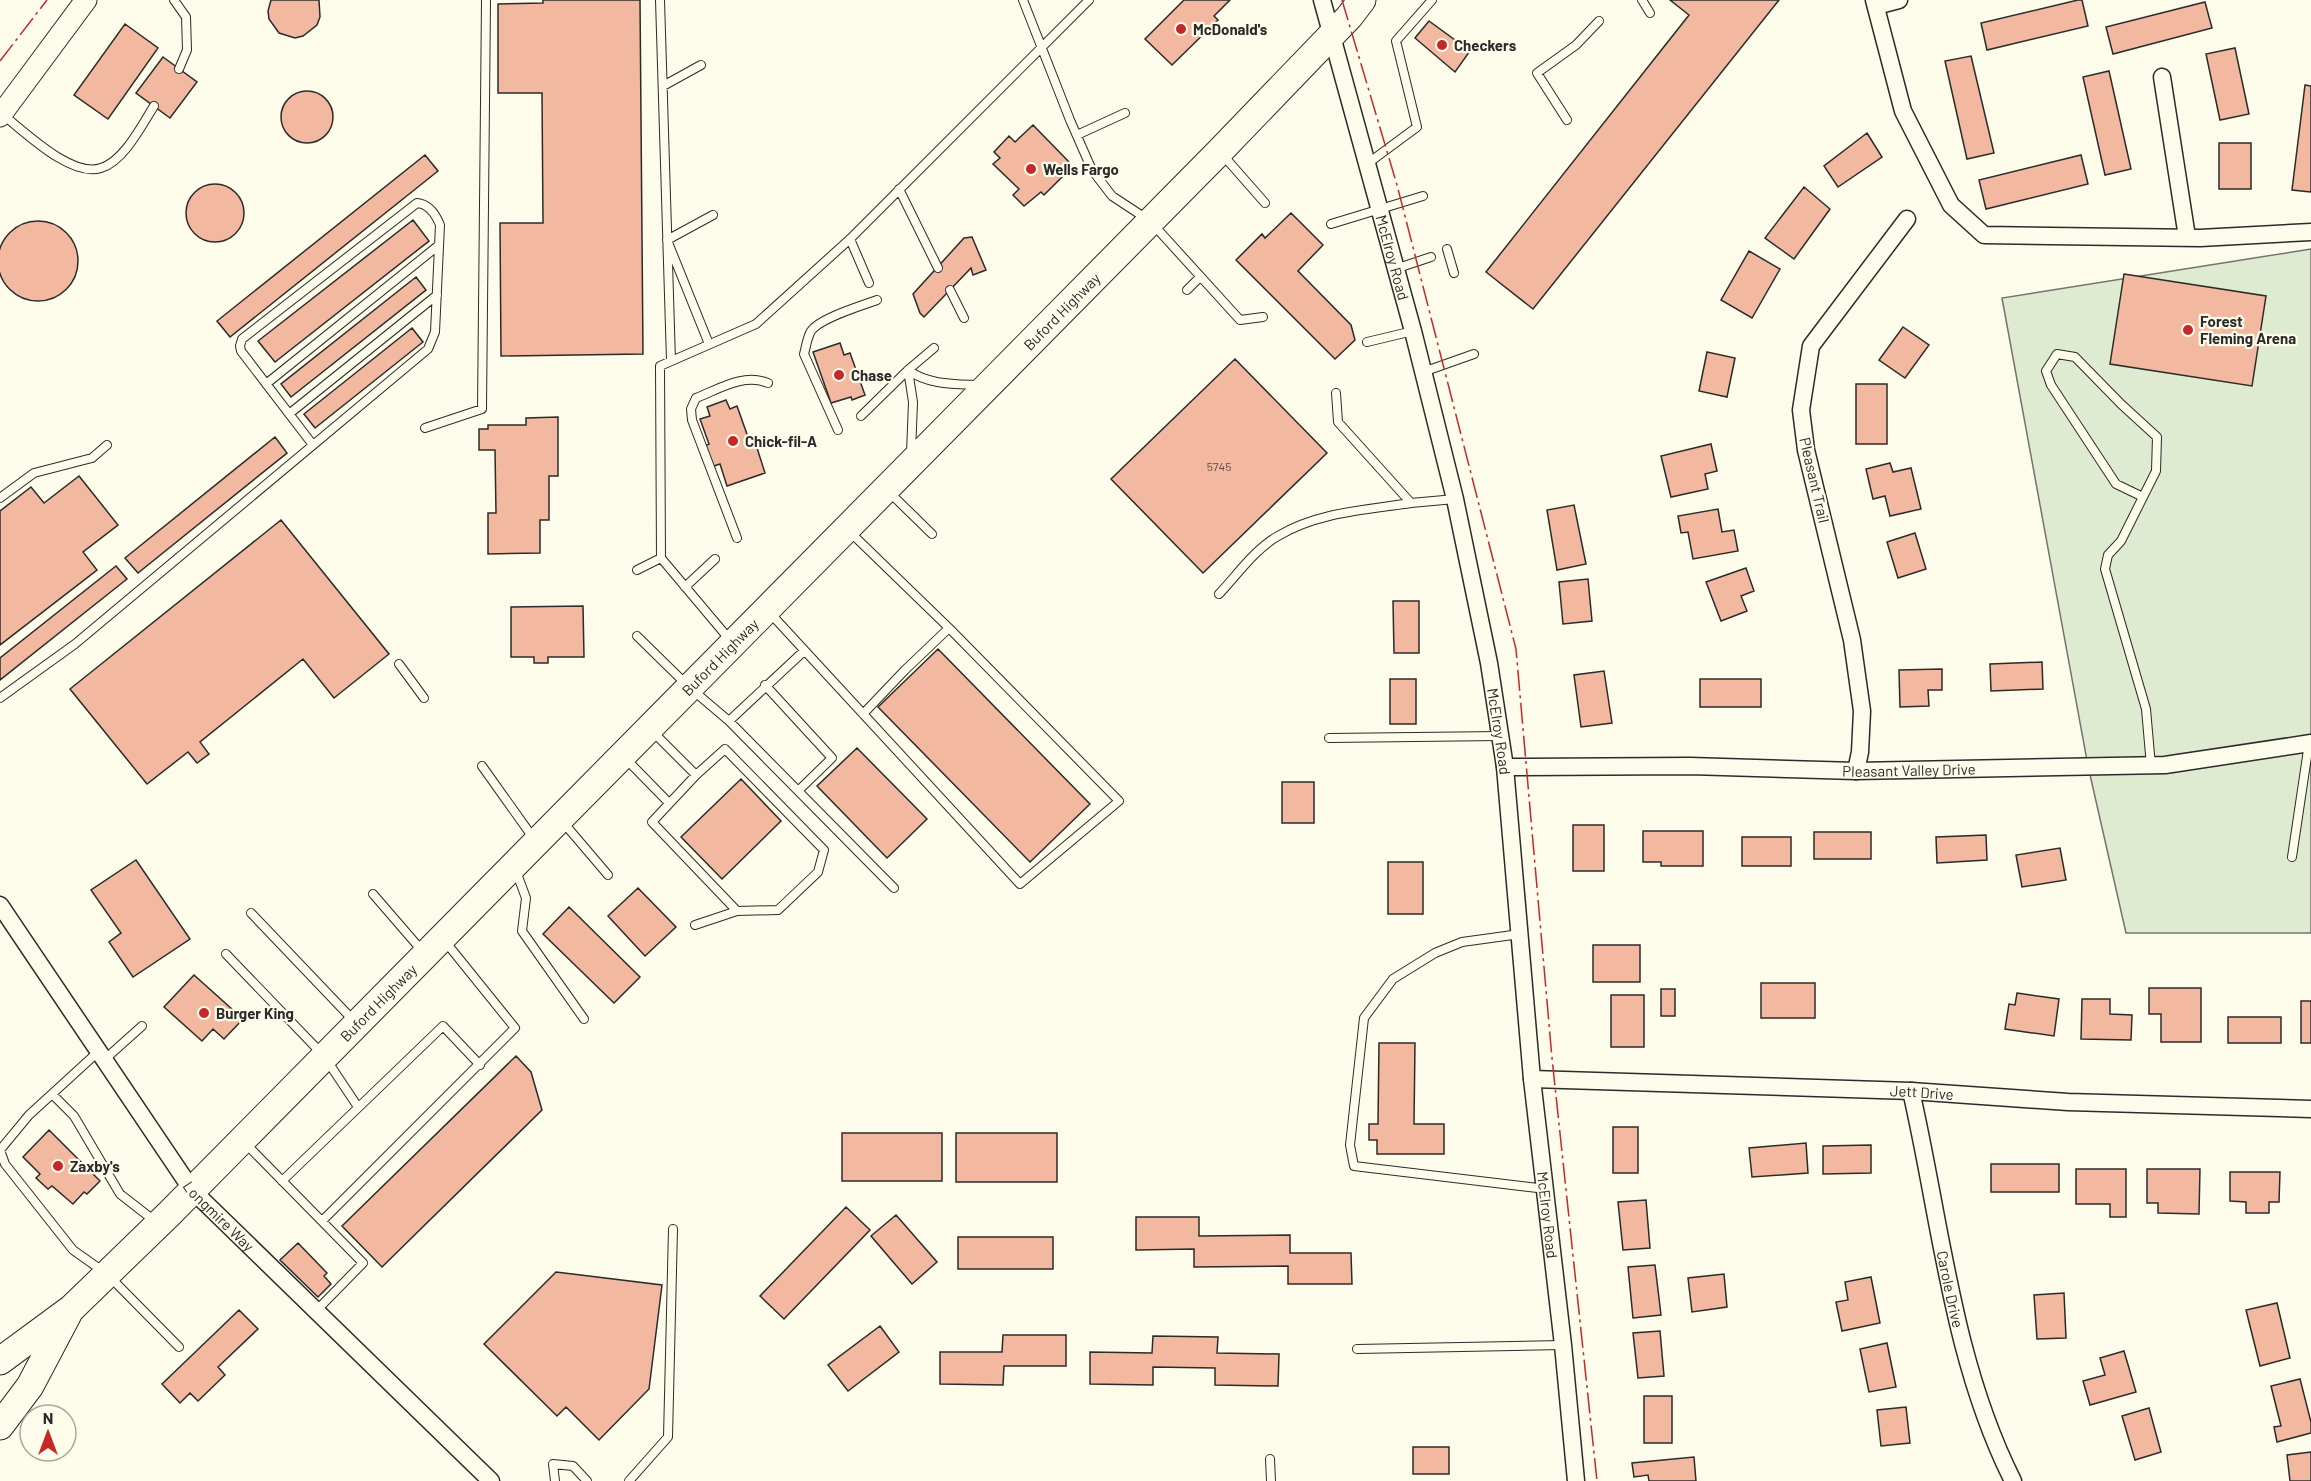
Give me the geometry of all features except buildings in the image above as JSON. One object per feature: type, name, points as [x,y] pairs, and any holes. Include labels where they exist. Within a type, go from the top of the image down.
[{"type":"main road","name":"Buford Highway","points":[[1,1362],[72,1308],[242,1140],[1219,152],[1362,0]]},
{"type":"main road","name":"Buford Highway","points":[[0,1426],[30,1386],[72,1308]]},
{"type":"street","points":[[1,115],[86,0]]},
{"type":"street","name":"McElroy Road","points":[[1322,0],[1413,331],[1455,499],[1489,663],[1504,767],[1532,1079],[1546,1189],[1576,1481]]},
{"type":"street","points":[[1899,0],[1875,3],[1903,111],[1951,205],[1984,235],[2187,237],[2311,232]]},
{"type":"street","points":[[2162,77],[2187,237]]},
{"type":"street","name":"Pleasant Trail","points":[[1856,771],[1860,752],[1862,711],[1852,640],[1806,450],[1801,410],[1811,346],[1907,219]]},
{"type":"street","name":"Pleasant Valley Drive","points":[[1504,767],[1690,766],[1856,771],[2151,766],[2310,743]]},
{"type":"street","name":"Longmire Way","points":[[0,905],[192,1190],[491,1481]]},
{"type":"street","name":"Jett Drive","points":[[1532,1079],[1911,1091],[2068,1102],[2311,1109]]},
{"type":"street","name":"Carole Drive","points":[[1911,1091],[1925,1152],[1954,1310],[1983,1408],[2001,1458],[2013,1481]]},
{"type":"lane","points":[[174,0],[186,17],[187,50],[179,69]]},
{"type":"lane","points":[[426,428],[482,409],[486,0]]},
{"type":"lane","points":[[660,0],[671,361]]},
{"type":"lane","points":[[1023,0],[1092,170],[1112,196],[1150,221],[1240,320],[1263,318]]},
{"type":"lane","points":[[733,643],[661,558],[660,366],[756,324],[850,239],[1089,0]]},
{"type":"lane","points":[[1367,164],[1417,127],[1396,41],[1432,0]]},
{"type":"lane","points":[[1642,0],[1650,13]]},
{"type":"lane","points":[[1567,120],[1537,74],[1576,45],[1599,21]]},
{"type":"lane","points":[[663,86],[701,65]]},
{"type":"lane","points":[[1,115],[64,162],[83,168],[100,169],[119,156],[134,138],[154,106]]},
{"type":"lane","points":[[1077,135],[1125,113]]},
{"type":"lane","points":[[1219,152],[1264,202]]},
{"type":"lane","points":[[899,189],[939,268]]},
{"type":"lane","points":[[1331,224],[1423,196]]},
{"type":"lane","points":[[0,698],[75,644],[428,349],[435,332],[440,225],[436,214],[422,204],[417,203],[242,339],[241,351],[313,445]]},
{"type":"lane","points":[[667,240],[714,215]]},
{"type":"lane","points":[[850,239],[869,283]]},
{"type":"lane","points":[[667,240],[709,344]]},
{"type":"lane","points":[[266,384],[439,245]]},
{"type":"lane","points":[[1447,249],[1454,273]]},
{"type":"lane","points":[[1395,269],[1431,257]]},
{"type":"lane","points":[[1187,290],[1200,278]]},
{"type":"lane","points":[[950,290],[964,318]]},
{"type":"lane","points":[[289,414],[437,295]]},
{"type":"lane","points":[[838,430],[804,354],[806,343],[812,330],[823,322],[877,300]]},
{"type":"lane","points":[[1367,342],[1413,331]]},
{"type":"lane","points":[[861,416],[934,348]]},
{"type":"lane","points":[[1423,372],[1474,354]]},
{"type":"lane","points":[[2142,497],[2116,484],[2051,385],[2046,371],[2057,354],[2075,357],[2157,437],[2156,471],[2121,541],[2108,555],[2105,569],[2146,710],[2151,766]]},
{"type":"lane","points":[[908,370],[916,376],[933,382],[988,385]]},
{"type":"lane","points":[[908,370],[912,402],[910,464]]},
{"type":"lane","points":[[737,538],[692,420],[691,409],[696,398],[743,380],[755,379],[768,383]]},
{"type":"lane","points":[[1336,393],[1338,422],[1411,503]]},
{"type":"lane","points":[[0,498],[33,473],[92,458],[106,445]]},
{"type":"lane","points":[[886,489],[932,534]]},
{"type":"lane","points":[[1219,594],[1276,536],[1303,524],[1332,515],[1455,499]]},
{"type":"lane","points":[[766,609],[1020,884],[1119,801],[847,528]]},
{"type":"lane","points":[[637,570],[661,558]]},
{"type":"lane","points":[[685,587],[715,559]]},
{"type":"lane","points":[[863,714],[905,669],[949,628]]},
{"type":"lane","points":[[637,636],[689,687],[729,721],[894,888]]},
{"type":"lane","points":[[729,721],[804,651]]},
{"type":"lane","points":[[399,664],[424,698]]},
{"type":"lane","points":[[765,685],[832,758],[799,790]]},
{"type":"lane","points":[[649,728],[696,775]]},
{"type":"lane","points":[[1329,738],[1500,736]]},
{"type":"lane","points":[[2292,858],[2310,743]]},
{"type":"lane","points":[[695,925],[737,911],[778,910],[818,872],[824,850],[725,749],[696,775],[652,822],[737,911]]},
{"type":"lane","points":[[622,755],[669,803]]},
{"type":"lane","points":[[482,766],[536,842]]},
{"type":"lane","points":[[559,819],[608,875]]},
{"type":"lane","points":[[514,865],[526,898],[522,932],[584,1019]]},
{"type":"lane","points":[[322,1221],[515,1028],[434,946],[373,894]]},
{"type":"lane","points":[[251,913],[357,1024]]},
{"type":"lane","points":[[1520,934],[1462,942],[1435,953],[1393,979],[1364,1018],[1350,1145],[1354,1166],[1546,1189]]},
{"type":"lane","points":[[226,954],[324,1056],[358,1107]]},
{"type":"lane","points":[[142,1026],[52,1094],[29,1115],[0,1150],[5,1164],[73,1250],[106,1274],[179,1347]]},
{"type":"lane","points":[[282,1180],[443,1026],[480,1065]]},
{"type":"lane","points":[[52,1094],[74,1116],[120,1194],[158,1224]]},
{"type":"lane","points":[[242,1140],[363,1263],[316,1311]]},
{"type":"lane","points":[[628,1481],[668,1437],[673,1229]]},
{"type":"lane","points":[[1357,1349],[1563,1345]]},
{"type":"lane","points":[[1270,1459],[1271,1481]]},
{"type":"lane","points":[[555,1481],[553,1464],[573,1466],[587,1481]]},
{"type":"green space","points":[[2311,249],[2311,933],[2126,933],[2088,766],[2002,298]]},
{"type":"power","points":[[0,61],[47,0]]},
{"type":"power","points":[[1342,0],[1397,185],[1516,649],[1552,1058],[1597,1481]]},
{"type":"place","name":"McDonald's","points":[[1181,29]]},
{"type":"place","name":"Checkers","points":[[1442,45]]},
{"type":"place","name":"Wells Fargo","points":[[1031,169]]},
{"type":"place","name":"Forest Fleming Arena","points":[[2188,330]]},
{"type":"place","name":"Chase","points":[[839,375]]},
{"type":"place","name":"Chick-fil-A","points":[[733,441]]},
{"type":"place","name":"Burger King","points":[[204,1013]]},
{"type":"place","name":"Zaxby's","points":[[58,1166]]}]
